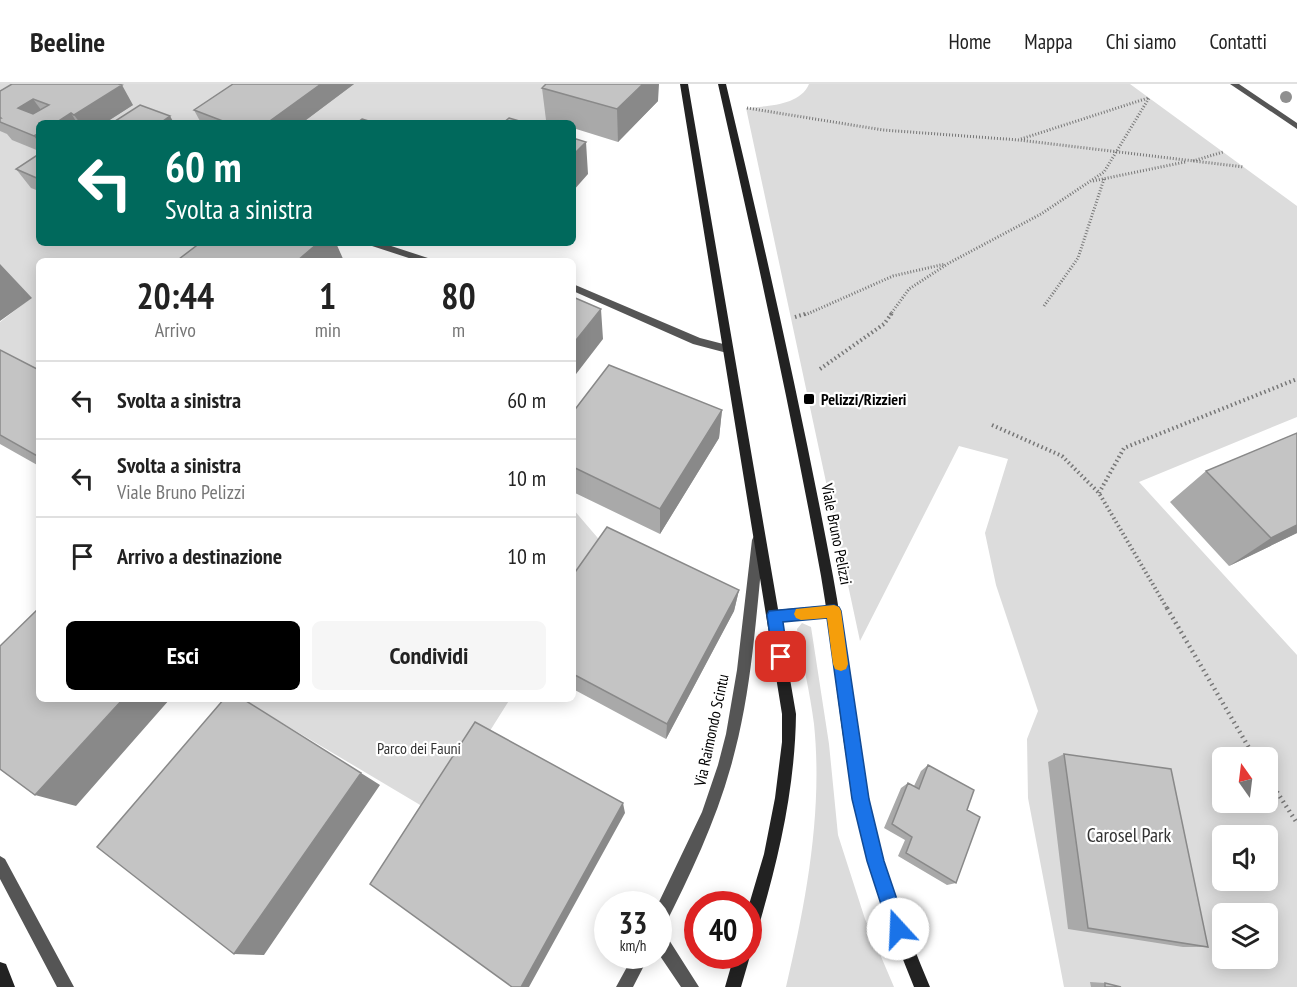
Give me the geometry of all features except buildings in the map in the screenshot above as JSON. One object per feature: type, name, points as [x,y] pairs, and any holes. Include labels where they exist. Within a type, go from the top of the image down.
[{"type":"street","points":[[684,84],[789,714],[788,764],[777,825],[760,891]]},
{"type":"street","name":"Viale Bruno Pelizzi","points":[[722,84],[763,257],[834,611],[849,731],[867,831],[886,896],[922,987]]},
{"type":"street","points":[[1234,84],[1297,128]]},
{"type":"street","points":[[381,246],[419,258]]},
{"type":"street","points":[[576,288],[697,341],[727,349]]},
{"type":"street","name":"Via Raimondo Scintu","points":[[672,892],[704,827],[726,762],[740,698],[759,536]]},
{"type":"street","points":[[774,615],[834,611]]},
{"type":"street","points":[[0,864],[66,987]]},
{"type":"street","points":[[672,959],[691,987]]},
{"type":"street","points":[[624,987],[634,969]]},
{"type":"street","points":[[733,987],[738,969]]},
{"type":"street","points":[[0,970],[7,987]]},
{"type":"path","points":[[820,369],[884,324],[909,289],[948,263],[1041,214],[1104,172],[1114,152],[1149,98],[1019,140]]},
{"type":"path","points":[[746,108],[883,130],[1019,140],[1244,167]]},
{"type":"path","points":[[1089,182],[1223,152]]},
{"type":"path","points":[[1044,306],[1078,258],[1104,179]]},
{"type":"path","points":[[800,317],[893,276],[948,263]]},
{"type":"path","points":[[1099,493],[1124,448],[1297,379]]},
{"type":"path","points":[[992,425],[1062,456],[1099,493],[1249,747]]},
{"type":"path","points":[[1278,794],[1297,823]]},
{"type":"green space","points":[[0,84],[584,84],[546,120],[36,120],[36,246],[255,246],[241,258],[36,258],[36,384],[0,365],[0,322],[31,298],[0,283]]},
{"type":"green space","name":"Carosel Park","points":[[809,84],[1130,84],[1297,206],[1297,417],[1139,482],[1297,655],[1297,987],[1064,987],[1028,798],[1027,739],[1038,711],[996,585],[985,533],[1008,459],[959,446],[860,641],[746,108],[782,104],[798,97]]},
{"type":"green space","points":[[576,512],[609,551],[576,600]]},
{"type":"green space","points":[[802,623],[811,627],[829,744],[838,835],[865,919],[894,987],[786,987],[806,890],[816,790],[814,724],[797,629]]},
{"type":"green space","name":"Parco dei Fauni","points":[[247,702],[508,702],[437,815]]},
{"type":"slow traffic","points":[[801,614],[834,611],[841,664]]},
{"type":"place","name":"Pelizzi/Rizzieri","points":[[809,399]]},
{"type":"route","points":[[781,657],[774,615],[834,611],[860,799],[886,896],[898,929]]}]
